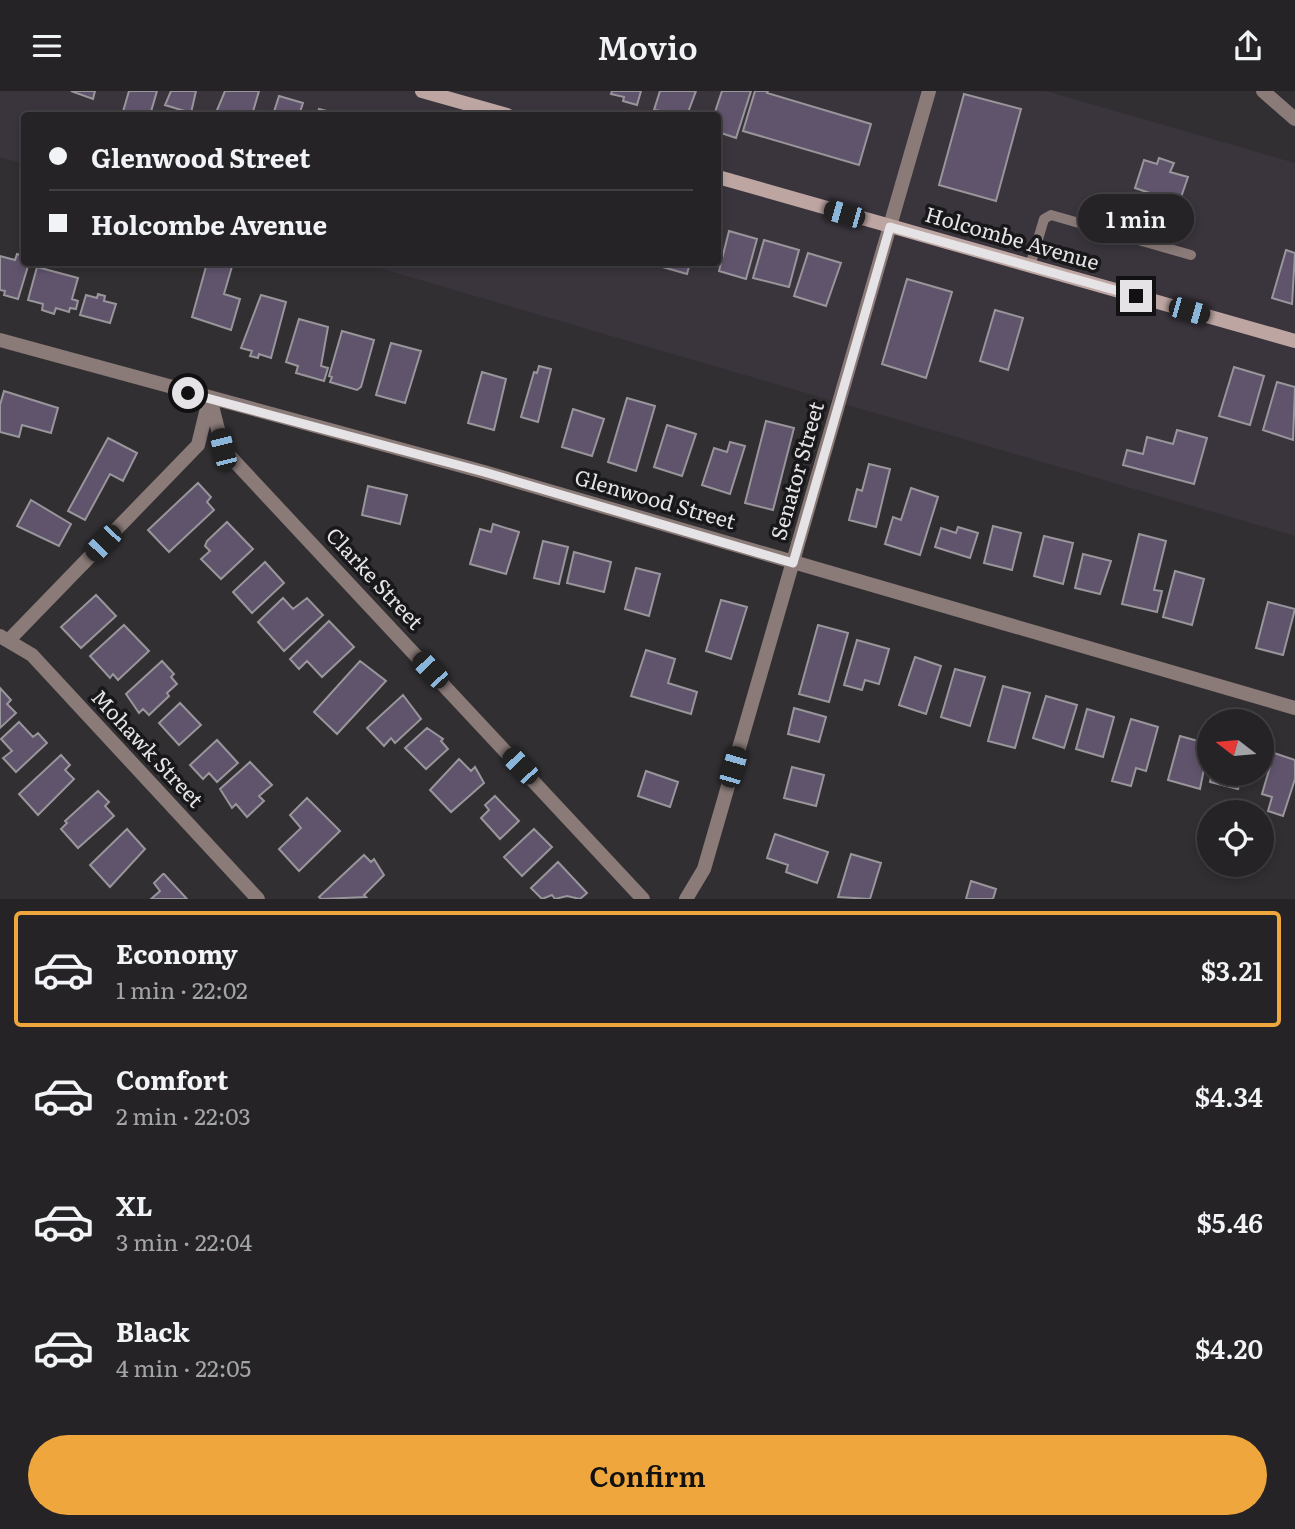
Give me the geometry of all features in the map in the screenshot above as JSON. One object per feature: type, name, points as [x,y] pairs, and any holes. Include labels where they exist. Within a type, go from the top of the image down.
[{"type":"street","points":[[422,91],[496,112]]},
{"type":"street","name":"Senator Street","points":[[689,899],[704,869],[929,91]]},
{"type":"street","points":[[1263,91],[1295,119]]},
{"type":"street","name":"Holcombe Avenue","points":[[721,178],[1295,341]]},
{"type":"street","name":"Glenwood Street","points":[[0,340],[484,472],[1295,708]]},
{"type":"street","points":[[4,638],[198,445],[210,398]]},
{"type":"street","name":"Clarke Street","points":[[210,398],[223,449],[643,899]]},
{"type":"street","name":"Mohawk Street","points":[[4,638],[32,655],[258,899]]},
{"type":"lane","points":[[1030,266],[1044,219],[1051,215],[1191,255]]},
{"type":"shaded area","points":[[0,91],[1046,91],[1295,163],[1295,536],[372,266],[721,266],[721,112],[21,112],[21,163],[0,157]]},
{"type":"building","points":[[71,91],[95,91],[93,99]]},
{"type":"building","points":[[129,91],[157,91],[151,112],[123,112]]},
{"type":"building","points":[[171,91],[196,91],[191,112],[165,105]]},
{"type":"building","points":[[225,91],[259,91],[253,112],[216,112]]},
{"type":"building","points":[[612,91],[641,91],[637,105],[623,101],[624,97],[611,94]]},
{"type":"building","points":[[660,91],[696,91],[688,112],[654,110]]},
{"type":"building","points":[[722,91],[751,91],[736,138],[721,133],[721,112],[715,112]]},
{"type":"building","points":[[755,91],[768,91],[767,93],[871,124],[859,165],[743,131]]},
{"type":"building","points":[[964,94],[1021,109],[996,201],[939,185]]},
{"type":"building","points":[[279,96],[303,103],[300,112],[274,112]]},
{"type":"building","points":[[1159,158],[1174,163],[1170,172],[1188,177],[1179,203],[1135,188],[1144,160],[1157,164]]},
{"type":"building","points":[[729,231],[757,239],[746,279],[719,271]]},
{"type":"building","points":[[764,240],[799,250],[789,287],[753,278]]},
{"type":"building","points":[[1286,250],[1295,253],[1292,304],[1272,298]]},
{"type":"building","points":[[808,253],[841,263],[826,306],[794,296]]},
{"type":"building","points":[[17,254],[21,255],[21,266],[28,266],[18,299],[4,295],[5,291],[0,290],[0,256],[15,260]]},
{"type":"building","points":[[206,266],[232,266],[224,294],[240,299],[231,330],[192,317]]},
{"type":"building","points":[[659,266],[689,266],[687,274]]},
{"type":"building","points":[[37,267],[78,278],[72,299],[78,301],[76,309],[70,308],[69,312],[56,308],[54,314],[42,310],[43,304],[28,300]]},
{"type":"building","points":[[907,279],[952,292],[926,378],[882,364]]},
{"type":"building","points":[[98,294],[105,296],[104,301],[116,304],[110,323],[80,315],[86,295],[97,298]]},
{"type":"building","points":[[261,295],[286,302],[271,358],[259,354],[258,358],[250,356],[252,351],[241,348]]},
{"type":"building","points":[[995,310],[1023,318],[1008,370],[980,361]]},
{"type":"building","points":[[299,319],[328,327],[321,366],[328,368],[324,381],[296,373],[298,366],[286,362]]},
{"type":"building","points":[[342,331],[374,340],[361,387],[357,390],[330,382],[332,377],[329,376]]},
{"type":"building","points":[[391,343],[421,351],[405,403],[376,395]]},
{"type":"building","points":[[539,366],[551,369],[538,422],[521,417],[534,372],[537,373]]},
{"type":"building","points":[[1234,367],[1264,376],[1250,425],[1219,416]]},
{"type":"building","points":[[482,372],[506,379],[494,430],[468,423]]},
{"type":"building","points":[[1277,382],[1295,387],[1293,440],[1263,430]]},
{"type":"building","points":[[4,391],[58,408],[51,433],[22,425],[19,437],[0,432],[0,405]]},
{"type":"building","points":[[627,398],[655,406],[636,471],[608,462]]},
{"type":"building","points":[[573,409],[604,419],[592,456],[562,447]]},
{"type":"building","points":[[766,421],[794,428],[773,510],[745,503]]},
{"type":"building","points":[[667,425],[696,434],[682,476],[654,467]]},
{"type":"building","points":[[1177,430],[1207,438],[1194,484],[1123,465],[1127,450],[1143,454],[1147,437],[1173,444]]},
{"type":"building","points":[[108,438],[137,453],[123,481],[110,474],[85,520],[68,511]]},
{"type":"building","points":[[730,442],[745,446],[730,494],[702,485],[714,448],[727,452]]},
{"type":"building","points":[[869,464],[890,469],[876,527],[849,520],[857,489],[862,491]]},
{"type":"building","points":[[198,483],[211,497],[207,502],[214,510],[169,552],[148,530]]},
{"type":"building","points":[[368,486],[407,495],[400,524],[362,515]]},
{"type":"building","points":[[911,488],[938,497],[920,555],[885,544],[893,517],[901,520]]},
{"type":"building","points":[[31,500],[71,524],[59,546],[17,526]]},
{"type":"building","points":[[227,522],[253,549],[221,579],[201,559],[210,551],[205,546],[207,541]]},
{"type":"building","points":[[493,524],[519,532],[506,574],[470,564],[480,529],[491,532]]},
{"type":"building","points":[[993,526],[1021,533],[1012,570],[984,563]]},
{"type":"building","points":[[958,527],[978,533],[970,558],[935,547],[941,528],[956,533]]},
{"type":"building","points":[[1139,534],[1166,541],[1154,590],[1162,591],[1157,612],[1122,604]]},
{"type":"building","points":[[1044,536],[1073,543],[1063,584],[1034,576]]},
{"type":"building","points":[[543,541],[568,547],[559,584],[534,578]]},
{"type":"building","points":[[574,552],[611,562],[604,592],[567,583]]},
{"type":"building","points":[[1083,554],[1111,561],[1100,594],[1075,588]]},
{"type":"building","points":[[265,562],[284,583],[252,613],[233,592]]},
{"type":"building","points":[[636,568],[660,574],[649,616],[625,609]]},
{"type":"building","points":[[1175,571],[1204,579],[1192,625],[1163,617]]},
{"type":"building","points":[[96,595],[116,616],[81,648],[61,627]]},
{"type":"building","points":[[283,598],[293,609],[307,598],[323,615],[284,651],[258,622]]},
{"type":"building","points":[[721,600],[747,607],[731,659],[706,651]]},
{"type":"building","points":[[1268,602],[1295,609],[1283,655],[1256,648]]},
{"type":"building","points":[[329,621],[354,647],[322,677],[307,661],[299,669],[290,659]]},
{"type":"building","points":[[124,625],[149,651],[118,680],[113,674],[110,678],[90,656]]},
{"type":"building","points":[[818,625],[848,633],[829,702],[799,694]]},
{"type":"building","points":[[857,640],[889,649],[879,684],[865,680],[862,690],[844,685]]},
{"type":"building","points":[[646,650],[675,659],[668,683],[697,692],[691,714],[631,696]]},
{"type":"building","points":[[915,657],[941,666],[926,714],[899,705]]},
{"type":"building","points":[[162,661],[174,674],[171,677],[177,684],[167,693],[169,696],[149,715],[143,709],[139,713],[126,694]]},
{"type":"building","points":[[360,661],[386,681],[337,734],[314,712]]},
{"type":"building","points":[[955,669],[985,677],[970,726],[941,717]]},
{"type":"building","points":[[1003,686],[1030,693],[1015,748],[988,741]]},
{"type":"building","points":[[0,688],[11,700],[7,704],[16,713],[0,728]]},
{"type":"building","points":[[403,695],[421,719],[395,743],[391,738],[384,746],[367,728]]},
{"type":"building","points":[[1046,696],[1077,705],[1064,748],[1033,738]]},
{"type":"building","points":[[180,703],[201,725],[179,745],[159,723]]},
{"type":"building","points":[[794,708],[826,717],[819,742],[788,734]]},
{"type":"building","points":[[1087,709],[1114,717],[1103,757],[1076,749]]},
{"type":"building","points":[[1131,719],[1158,727],[1146,771],[1136,768],[1131,786],[1112,781]]},
{"type":"building","points":[[19,722],[33,737],[38,733],[47,743],[16,772],[3,758],[12,751],[1,739]]},
{"type":"building","points":[[427,728],[443,739],[441,741],[448,749],[426,769],[405,748]]},
{"type":"building","points":[[1180,736],[1197,741],[1197,786],[1201,786],[1200,789],[1168,780]]},
{"type":"building","points":[[217,740],[238,763],[217,782],[209,773],[203,779],[190,765]]},
{"type":"building","points":[[1274,753],[1295,760],[1295,779],[1283,816],[1274,813],[1272,797],[1262,794],[1264,786],[1274,786]]},
{"type":"building","points":[[61,755],[70,765],[65,770],[74,779],[38,815],[19,794]]},
{"type":"building","points":[[459,759],[471,771],[475,767],[484,783],[451,812],[430,790]]},
{"type":"building","points":[[250,762],[272,785],[259,796],[264,801],[247,817],[236,804],[232,808],[220,789]]},
{"type":"building","points":[[792,767],[824,775],[816,806],[784,798]]},
{"type":"building","points":[[646,771],[678,782],[670,807],[638,796]]},
{"type":"building","points":[[98,791],[109,802],[105,806],[114,816],[78,848],[61,829],[67,823],[65,821]]},
{"type":"building","points":[[495,796],[519,821],[500,839],[481,818],[489,810],[485,805]]},
{"type":"building","points":[[307,798],[340,831],[299,871],[279,849],[301,828],[290,815]]},
{"type":"building","points":[[127,829],[145,849],[110,887],[90,865]]},
{"type":"building","points":[[534,829],[552,847],[522,876],[504,857]]},
{"type":"building","points":[[775,834],[828,852],[817,883],[786,872],[788,865],[767,858]]},
{"type":"building","points":[[851,854],[881,863],[870,899],[838,897]]},
{"type":"building","points":[[364,855],[371,862],[374,859],[384,875],[364,895],[366,897],[319,897]]},
{"type":"building","points":[[558,862],[587,893],[580,899],[567,896],[555,899],[552,895],[542,899],[531,888]]},
{"type":"building","points":[[163,874],[187,899],[151,899],[160,891],[154,883]]},
{"type":"building","points":[[971,881],[996,889],[993,899],[966,899]]},
{"type":"route","points":[[188,393],[484,472],[793,563],[890,227],[1136,296]]}]
